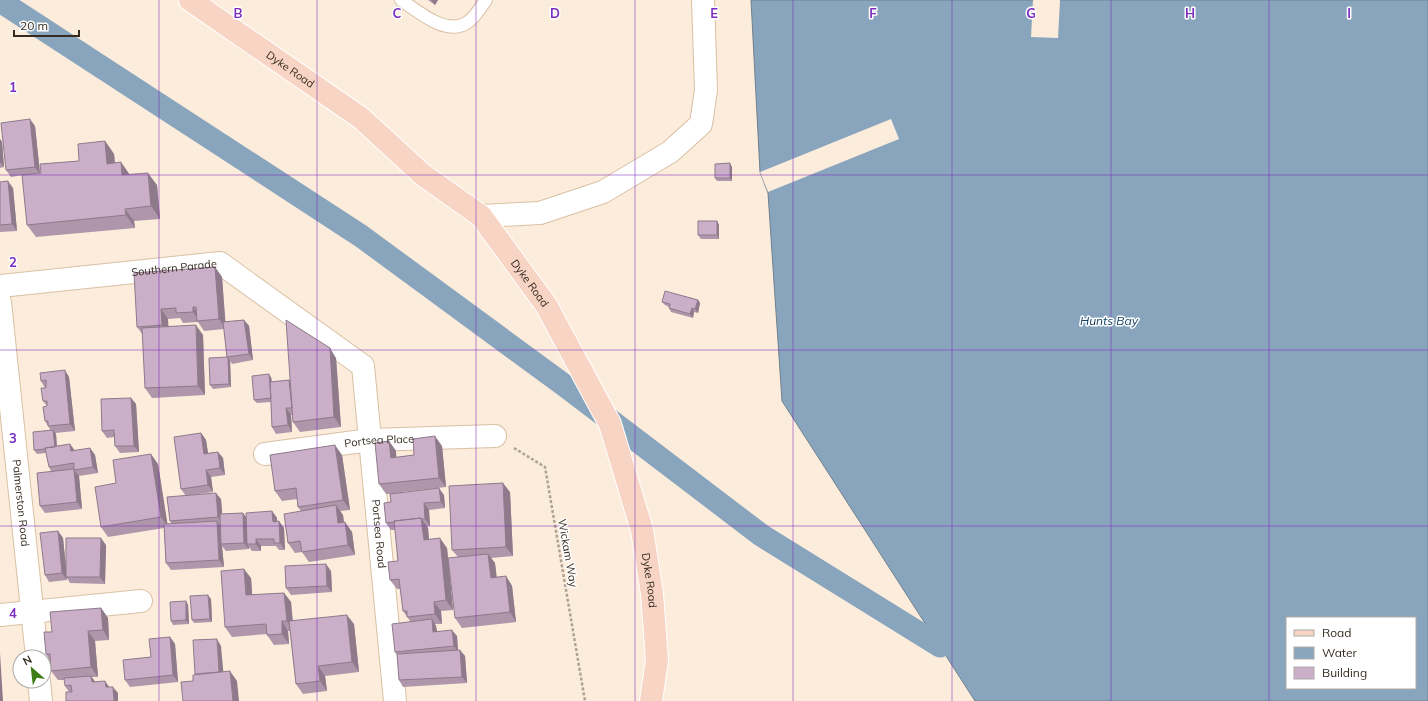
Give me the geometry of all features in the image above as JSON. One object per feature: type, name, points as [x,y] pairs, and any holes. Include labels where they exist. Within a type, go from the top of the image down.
[{"type":"main road","name":"Dyke Road","points":[[190,0],[361,118],[423,175],[481,216],[546,305],[610,424],[626,472],[642,530],[652,594],[657,660],[651,701]]},
{"type":"street","points":[[481,216],[540,213],[603,192],[670,152],[701,124],[706,90],[703,0]]},
{"type":"street","name":"Southern Parade","points":[[0,286],[220,264],[363,366]]},
{"type":"street","name":"Palmerston Road","points":[[0,302],[36,649]]},
{"type":"street","name":"Portsea Road","points":[[363,366],[395,701]]},
{"type":"street","name":"Portsea Place","points":[[265,454],[370,440],[495,436]]},
{"type":"street","points":[[0,615],[141,601]]},
{"type":"street","points":[[40,689],[41,701]]},
{"type":"lane","points":[[401,0],[440,24],[456,28],[469,21],[486,0]]},
{"type":"path","name":"Wickam Way","points":[[495,436],[545,467],[585,701]]},
{"type":"water","name":"Hunts Bay","points":[[751,0],[1428,0],[1428,701],[975,701],[782,401],[768,193],[760,172]]},
{"type":"pier","points":[[1033,0],[1060,0],[1058,38],[1031,37]]},
{"type":"pier","points":[[891,119],[899,139],[768,192],[760,172]]},
{"type":"building","points":[[30,119],[35,167],[6,170],[1,123]]},
{"type":"building","points":[[105,141],[107,164],[121,162],[122,175],[148,173],[151,206],[125,209],[126,215],[27,225],[22,175],[41,173],[40,164],[79,161],[78,144]]},
{"type":"building","points":[[730,163],[730,178],[715,178],[715,164]]},
{"type":"building","points":[[8,181],[12,224],[0,225],[0,182]]},
{"type":"building","points":[[698,221],[717,221],[717,235],[698,235]]},
{"type":"building","points":[[215,267],[219,319],[197,321],[196,307],[193,307],[193,312],[176,313],[176,308],[161,309],[162,325],[137,327],[134,273]]},
{"type":"building","points":[[665,291],[698,300],[695,309],[692,308],[690,314],[669,308],[670,304],[662,302]]},
{"type":"building","points":[[244,320],[249,354],[227,357],[223,322]]},
{"type":"building","points":[[286,320],[330,348],[334,417],[293,422]]},
{"type":"building","points":[[196,325],[198,386],[145,388],[142,328]]},
{"type":"building","points":[[228,357],[229,384],[210,385],[209,358]]},
{"type":"building","points":[[65,370],[70,424],[48,426],[48,421],[45,421],[43,407],[47,406],[47,401],[43,401],[41,388],[46,388],[46,380],[41,381],[40,373]]},
{"type":"building","points":[[269,374],[271,398],[254,400],[252,376]]},
{"type":"building","points":[[289,380],[292,408],[286,408],[288,425],[272,427],[270,382]]},
{"type":"building","points":[[131,398],[134,446],[115,446],[114,430],[102,431],[101,399]]},
{"type":"building","points":[[53,430],[55,447],[34,450],[33,432]]},
{"type":"building","points":[[201,433],[204,454],[218,452],[220,468],[206,470],[208,485],[181,489],[174,437]]},
{"type":"building","points":[[435,436],[439,478],[379,484],[375,443],[389,441],[391,458],[414,455],[413,439]]},
{"type":"building","points":[[70,444],[71,451],[90,448],[93,467],[74,470],[74,463],[49,467],[45,448]]},
{"type":"building","points":[[335,445],[343,500],[298,507],[296,488],[275,491],[270,455]]},
{"type":"building","points":[[151,454],[161,517],[101,527],[95,487],[116,483],[113,460]]},
{"type":"building","points":[[74,469],[77,502],[40,506],[37,473]]},
{"type":"building","points":[[503,483],[506,547],[452,550],[449,486]]},
{"type":"building","points":[[439,488],[441,502],[424,503],[425,519],[421,518],[386,523],[384,503],[391,502],[390,494]]},
{"type":"building","points":[[216,493],[218,517],[170,521],[167,497]]},
{"type":"building","points":[[336,505],[338,523],[345,522],[348,545],[302,552],[300,541],[288,543],[284,514]]},
{"type":"building","points":[[272,511],[273,522],[279,521],[280,543],[274,543],[274,539],[256,539],[256,544],[247,544],[246,513]]},
{"type":"building","points":[[243,513],[244,543],[221,544],[220,514]]},
{"type":"building","points":[[421,518],[424,540],[440,538],[446,600],[434,602],[435,614],[407,617],[407,611],[403,611],[399,579],[390,580],[388,562],[398,561],[394,521]]},
{"type":"building","points":[[217,521],[219,560],[166,563],[164,524]]},
{"type":"building","points":[[58,531],[62,573],[45,575],[40,533]]},
{"type":"building","points":[[66,538],[101,538],[100,577],[66,577]]},
{"type":"building","points":[[488,554],[491,578],[506,576],[510,612],[455,618],[448,558]]},
{"type":"building","points":[[326,564],[327,586],[286,588],[285,566]]},
{"type":"building","points":[[244,569],[246,595],[284,593],[287,621],[282,621],[282,634],[267,635],[266,624],[225,627],[221,571]]},
{"type":"building","points":[[208,595],[210,619],[192,620],[190,596]]},
{"type":"building","points":[[186,601],[186,620],[171,621],[170,602]]},
{"type":"building","points":[[101,608],[103,630],[88,631],[91,667],[52,671],[52,649],[46,649],[44,632],[52,632],[50,612]]},
{"type":"building","points":[[347,615],[352,662],[318,666],[320,681],[296,684],[289,621]]},
{"type":"building","points":[[432,619],[433,632],[452,630],[454,646],[395,652],[392,624]]},
{"type":"building","points":[[170,637],[173,675],[125,680],[123,660],[151,657],[149,639]]},
{"type":"building","points":[[217,639],[219,672],[195,674],[193,640]]},
{"type":"building","points":[[460,650],[462,677],[399,680],[397,654]]},
{"type":"building","points":[[230,671],[233,701],[183,701],[181,682],[193,681],[193,675]]},
{"type":"building","points":[[91,676],[92,682],[105,681],[106,687],[113,687],[114,701],[66,701],[66,692],[72,692],[71,685],[65,686],[64,678]]},
{"type":"waterway","points":[[0,1],[361,236],[564,385],[761,535],[940,646]]}]
